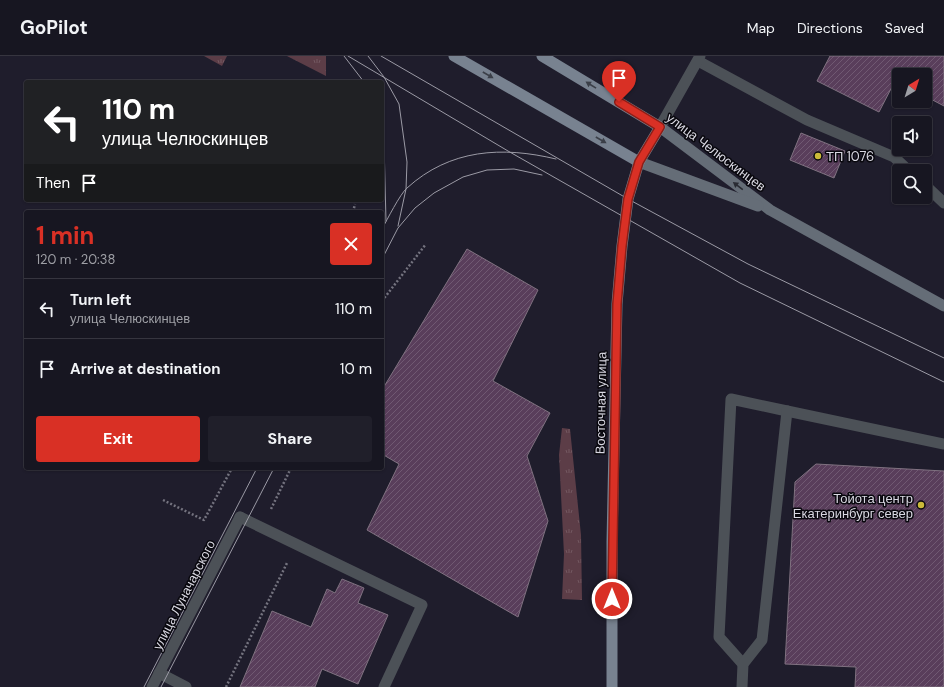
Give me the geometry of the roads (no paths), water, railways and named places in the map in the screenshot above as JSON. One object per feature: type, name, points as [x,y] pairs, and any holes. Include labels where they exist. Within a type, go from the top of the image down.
[{"type":"main road","name":"улица Челюскинцев","points":[[454,56],[639,162],[770,210]]},
{"type":"main road","name":"улица Челюскинцев","points":[[542,56],[660,127],[770,210],[944,306]]},
{"type":"main road","name":"Восточная улица","points":[[612,687],[612,534],[617,304],[628,199],[639,162],[660,127]]},
{"type":"street","points":[[660,127],[699,59],[807,120],[894,157],[902,164]]},
{"type":"street","points":[[932,192],[944,203]]},
{"type":"street","points":[[743,664],[719,637],[731,399],[944,444]]},
{"type":"street","points":[[742,687],[743,664],[762,640],[787,411]]},
{"type":"street","name":"улица Луначарского","points":[[152,687],[240,517],[422,605],[384,687]]},
{"type":"street","points":[[159,673],[186,687]]},
{"type":"tram line","points":[[344,56],[362,80]]},
{"type":"tram line","points":[[348,56],[508,151],[740,283],[944,382]]},
{"type":"tram line","points":[[368,56],[384,77],[399,104],[407,162],[406,189],[398,226]]},
{"type":"tram line","points":[[381,56],[628,199],[748,264],[944,358]]},
{"type":"tram line","points":[[384,142],[386,221]]},
{"type":"tram line","points":[[384,225],[397,201],[407,188],[424,175],[441,165],[459,158],[496,152],[536,155],[556,159]]},
{"type":"tram line","points":[[384,255],[398,228],[415,208],[434,193],[463,177],[487,170],[514,169],[542,175]]},
{"type":"tram line","points":[[144,687],[256,470]]},
{"type":"tram line","points":[[161,687],[273,470]]},
{"type":"place","name":"ТП 1076","points":[[818,156]]},
{"type":"place","name":"Тойота центр Екатеринбург север","points":[[921,505]]}]
